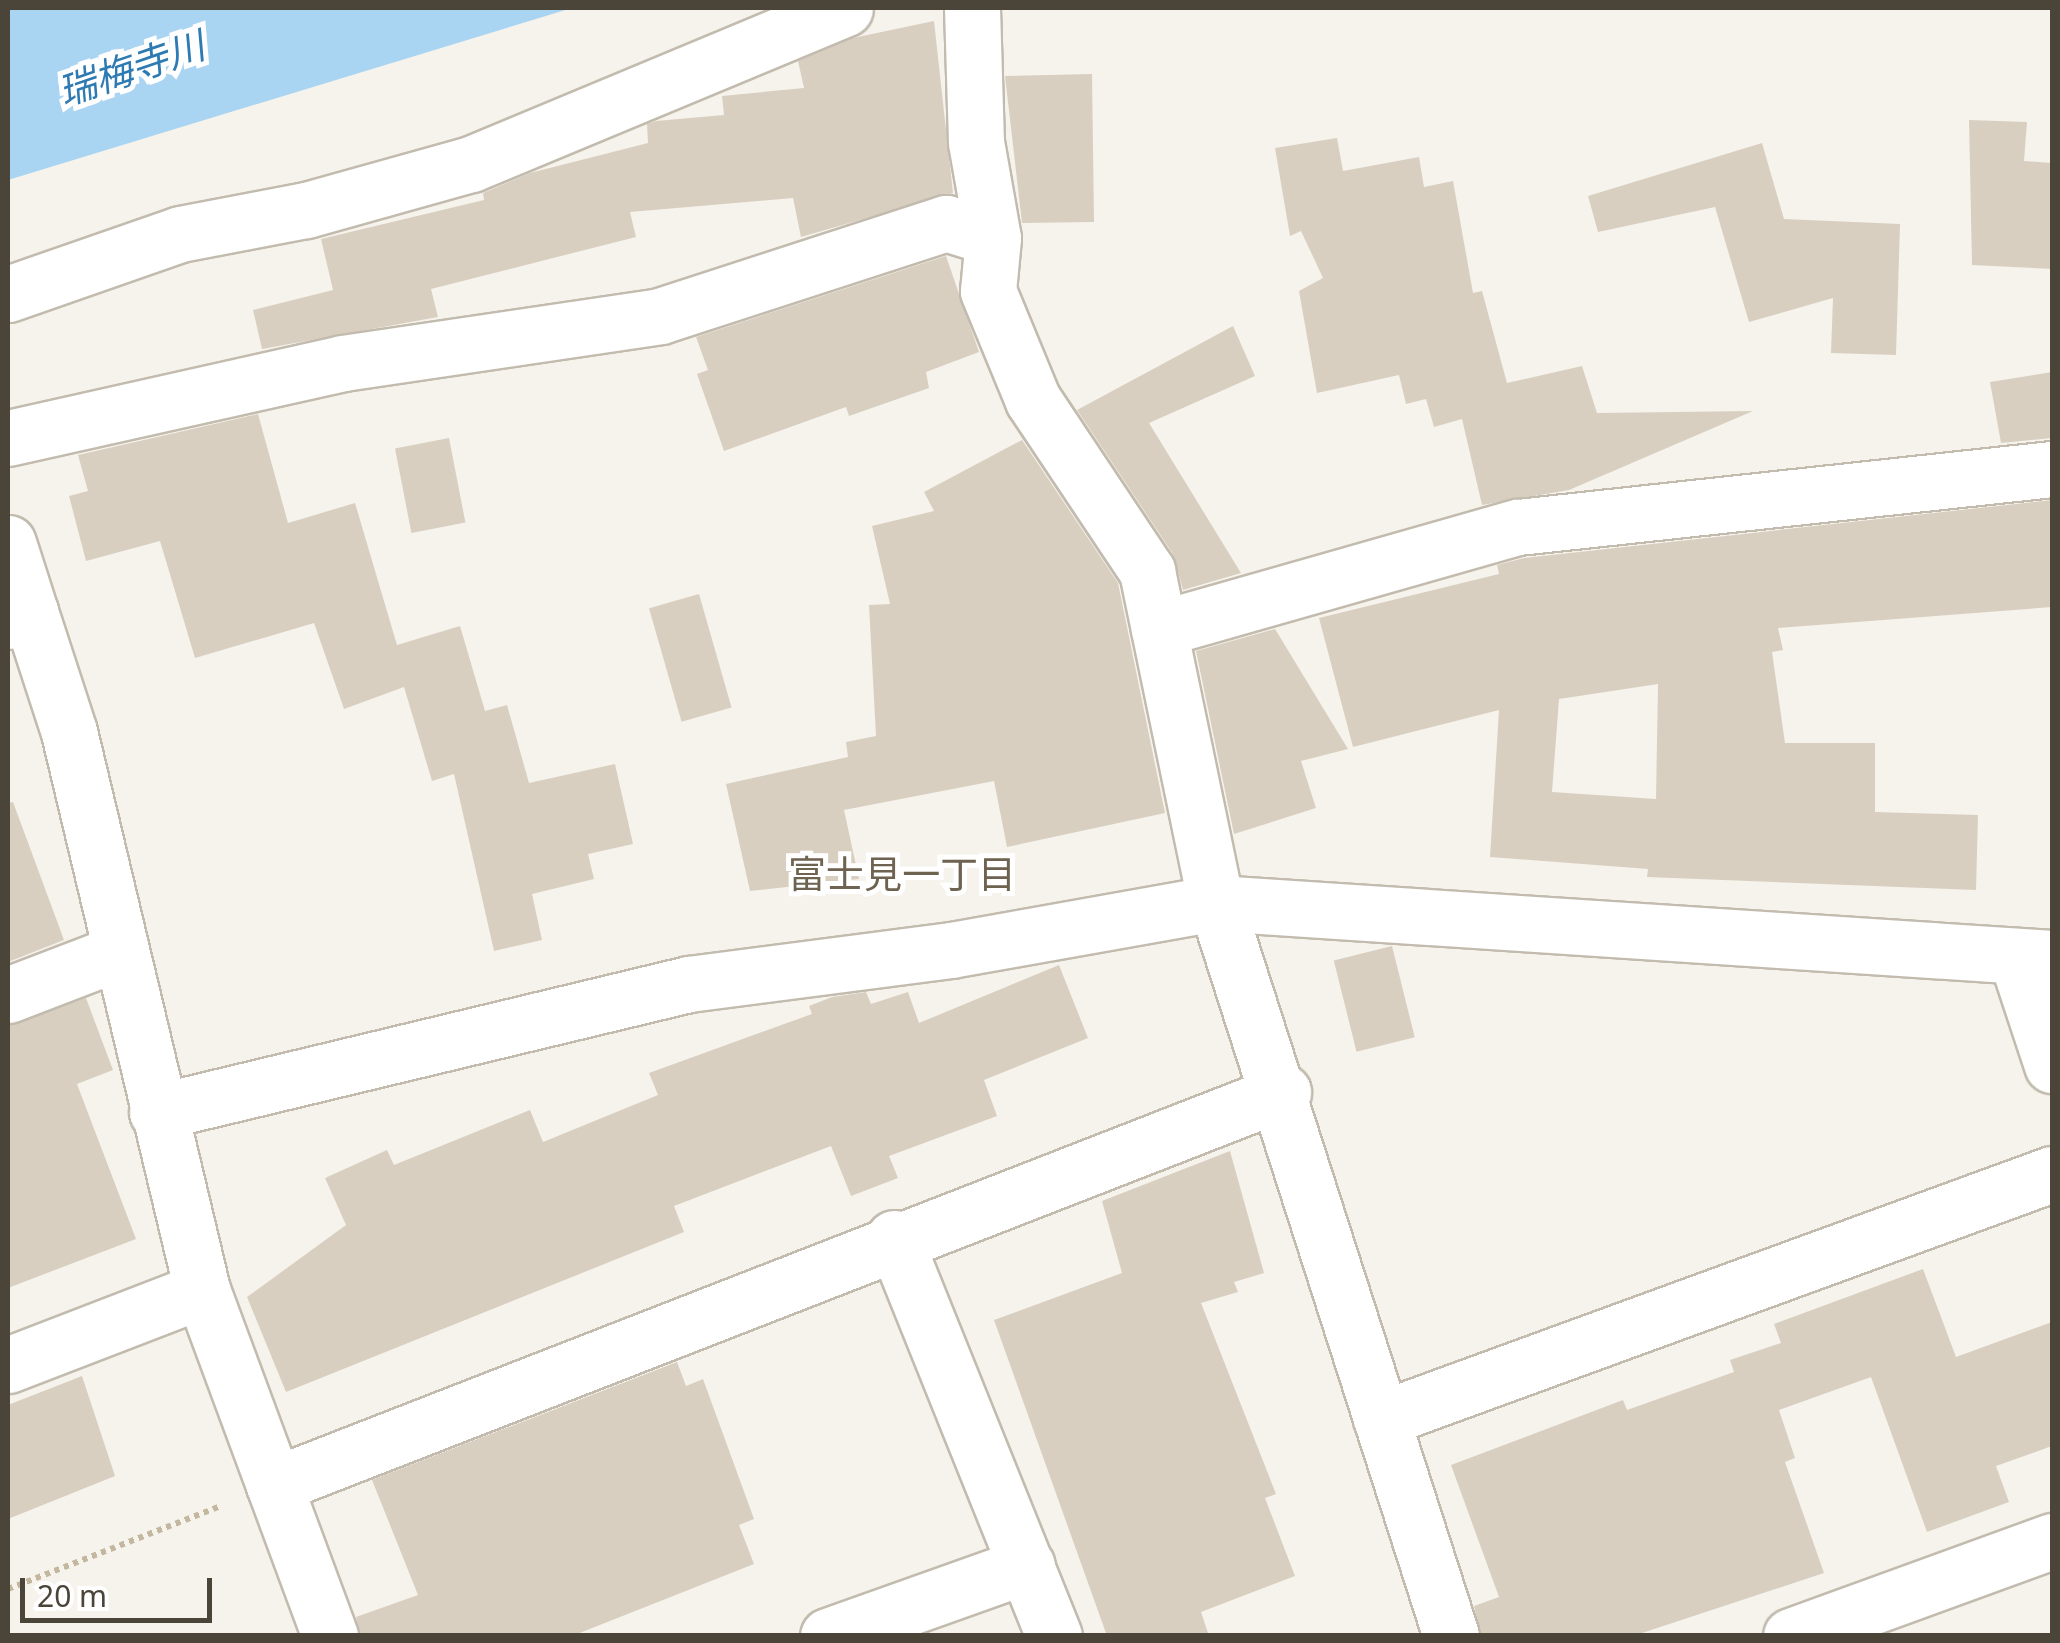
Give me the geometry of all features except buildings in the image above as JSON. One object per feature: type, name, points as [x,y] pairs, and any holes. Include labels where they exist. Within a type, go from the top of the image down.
[{"type":"street","points":[[8,294],[180,234],[306,210],[471,164],[846,8]]},
{"type":"street","points":[[972,8],[976,142],[992,238],[988,291],[1033,400],[1146,571],[1216,903],[1283,1092],[1451,1636]]},
{"type":"street","points":[[8,438],[343,364],[660,316],[946,223],[992,238]]},
{"type":"street","points":[[1159,629],[1518,527],[2052,470]]},
{"type":"street","points":[[8,543],[19,616],[69,732],[202,1290],[330,1636]]},
{"type":"street","points":[[157,1112],[689,984],[951,950],[1216,903],[2034,957],[2052,1065]]},
{"type":"street","points":[[8,995],[120,952]]},
{"type":"street","points":[[274,1485],[894,1238],[1283,1092]]},
{"type":"street","points":[[1381,1419],[2052,1174]]},
{"type":"street","points":[[894,1238],[1054,1636]]},
{"type":"street","points":[[8,1365],[202,1290]]},
{"type":"street","points":[[1791,1636],[2052,1540]]},
{"type":"street","points":[[828,1636],[1026,1565]]},
{"type":"path","points":[[8,1589],[274,1485]]},
{"type":"water","name":"瑞梅寺川","points":[[8,8],[572,8],[8,180]]},
{"type":"district","name":"富士見一丁目","points":[[902,874]]}]
